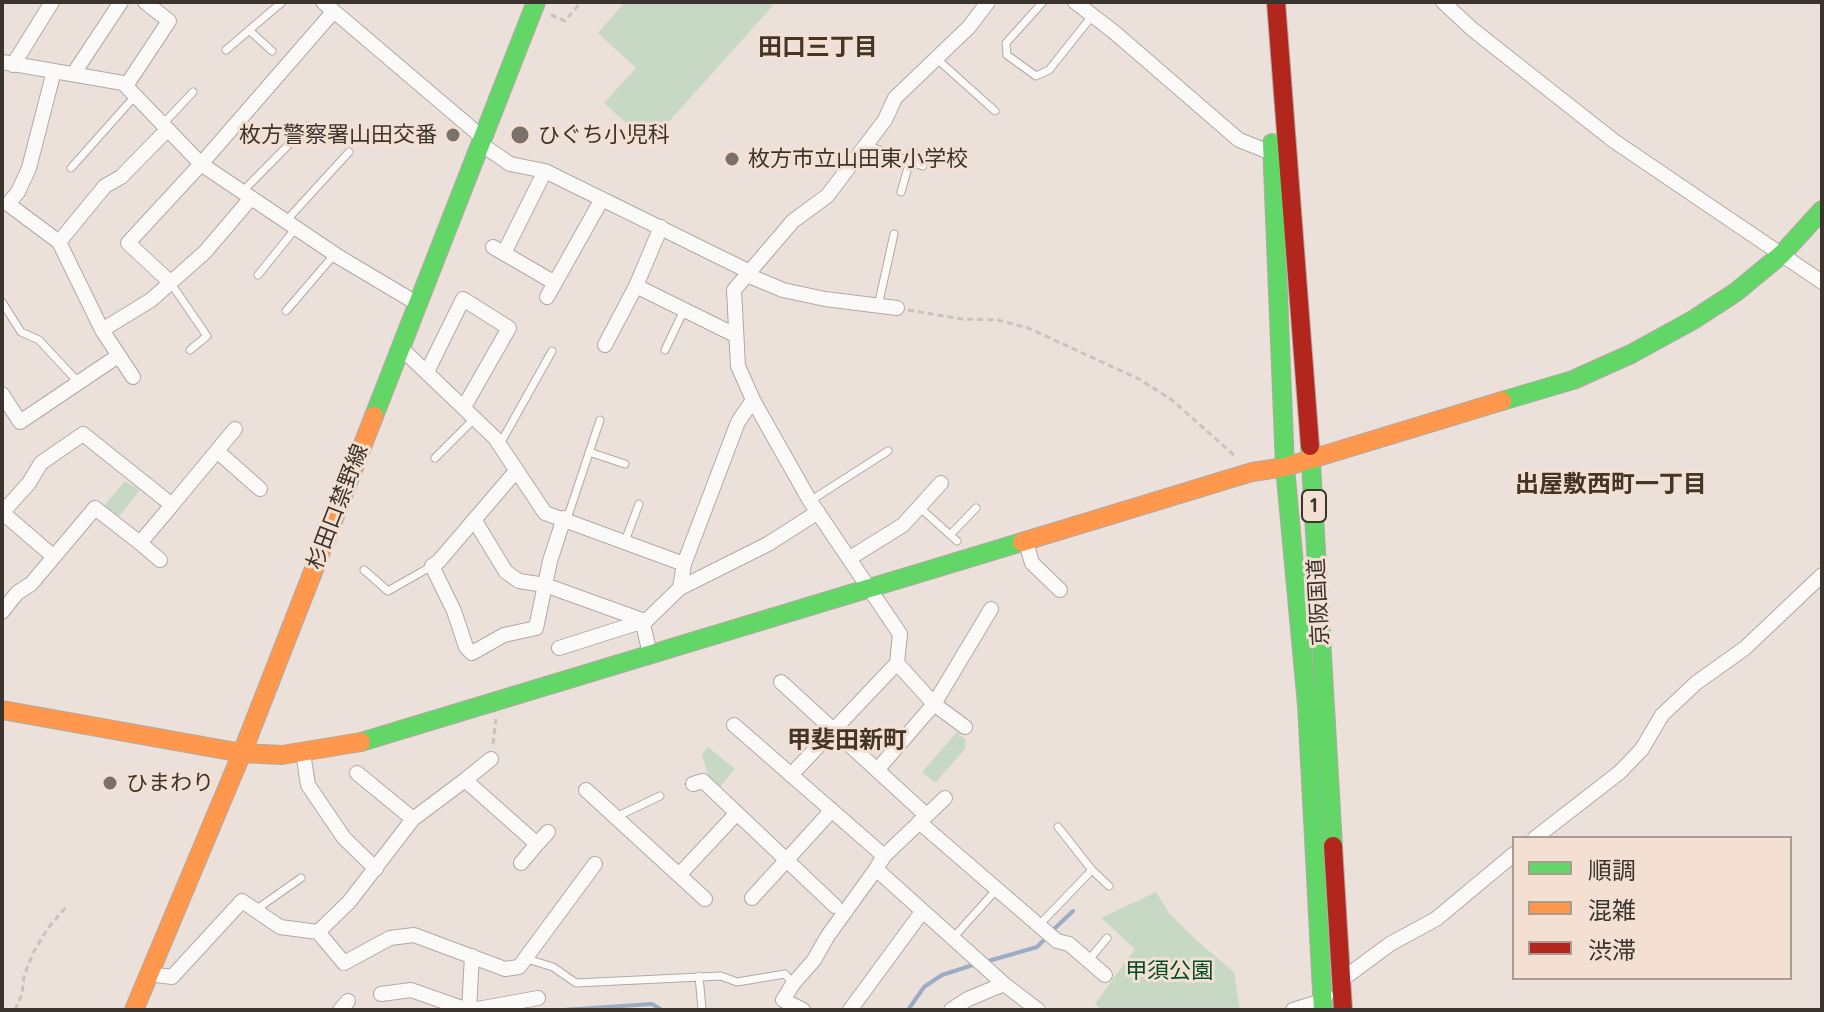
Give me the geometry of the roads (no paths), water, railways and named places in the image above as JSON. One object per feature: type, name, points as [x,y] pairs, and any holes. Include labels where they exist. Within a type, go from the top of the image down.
[{"type":"main road","name":"杉田口禁野線","points":[[134,1010],[242,753],[536,2]]},
{"type":"main road","name":"京阪国道","points":[[1264,2],[1285,467],[1307,705],[1322,1005]]},
{"type":"main road","name":"京阪国道","points":[[1276,2],[1311,459],[1343,1010]]},
{"type":"main road","points":[[2,710],[242,753],[303,753],[347,746],[1252,472],[1285,467],[1573,380],[1631,354],[1736,292],[1782,254],[1822,210]]},
{"type":"street","points":[[52,2],[8,64],[74,73],[131,90],[201,164],[335,254],[418,304]]},
{"type":"street","points":[[74,73],[121,2]]},
{"type":"street","points":[[131,90],[169,21],[145,2]]},
{"type":"street","points":[[791,775],[897,663],[900,634],[814,506],[753,400],[738,366],[734,290],[793,221],[827,196],[885,120],[895,98],[969,27],[988,2]]},
{"type":"street","points":[[1075,2],[1239,140],[1272,153]]},
{"type":"street","points":[[1443,2],[1472,29],[1614,141],[1822,282]]},
{"type":"street","points":[[170,282],[128,243],[201,164],[328,7],[510,164],[545,171],[783,290],[897,308]]},
{"type":"street","points":[[54,71],[29,168],[18,192],[8,204],[59,242],[102,330],[133,377]]},
{"type":"street","points":[[59,242],[105,186],[121,177],[165,127]]},
{"type":"street","points":[[545,171],[498,250],[555,283]]},
{"type":"street","points":[[102,330],[151,300],[205,252],[246,195]]},
{"type":"street","points":[[547,297],[602,199]]},
{"type":"street","points":[[605,345],[636,286],[661,227]]},
{"type":"street","points":[[636,286],[735,335]]},
{"type":"street","points":[[427,372],[463,299],[509,328],[469,413]]},
{"type":"street","points":[[401,348],[500,445],[545,513],[684,564]]},
{"type":"street","points":[[2,394],[20,422],[118,356]]},
{"type":"street","points":[[680,588],[684,564],[738,422],[753,400]]},
{"type":"street","points":[[140,543],[235,429]]},
{"type":"street","points":[[54,557],[2,513],[29,483],[41,463],[83,434],[172,505]]},
{"type":"street","points":[[217,451],[260,489]]},
{"type":"street","points":[[516,471],[475,521],[432,566],[454,611],[466,647],[472,653],[504,635],[536,628],[550,561],[565,518]]},
{"type":"street","points":[[850,558],[903,525],[941,483]]},
{"type":"street","points":[[559,648],[647,620],[680,588],[768,544],[814,506]]},
{"type":"street","points":[[2,612],[17,593],[31,584],[95,508],[160,560]]},
{"type":"street","points":[[475,521],[506,572],[519,581],[545,585],[642,620]]},
{"type":"street","points":[[1026,542],[1032,563],[1060,590]]},
{"type":"street","points":[[1538,836],[1620,772],[1642,749],[1662,715],[1696,683],[1745,648],[1822,575]]},
{"type":"street","points":[[878,769],[934,704],[991,609]]},
{"type":"street","points":[[642,620],[650,654]]},
{"type":"street","points":[[897,663],[934,704],[965,727]]},
{"type":"street","points":[[781,682],[878,769],[923,818],[997,889],[1057,941],[1069,944],[1105,975]]},
{"type":"street","points":[[734,725],[884,856]]},
{"type":"street","points":[[303,753],[308,785],[344,838],[376,869]]},
{"type":"street","points":[[318,932],[349,902],[413,819],[491,759]]},
{"type":"street","points":[[357,773],[413,819]]},
{"type":"street","points":[[465,780],[537,844]]},
{"type":"street","points":[[693,784],[703,781],[835,906]]},
{"type":"street","points":[[586,790],[705,899]]},
{"type":"street","points":[[803,1010],[783,1000],[793,984],[814,960],[884,856],[945,798]]},
{"type":"street","points":[[752,898],[832,810]]},
{"type":"street","points":[[679,875],[736,814]]},
{"type":"street","points":[[521,863],[548,832]]},
{"type":"street","points":[[1293,1010],[1322,1005],[1341,980],[1390,944],[1436,919],[1512,856]]},
{"type":"street","points":[[149,974],[172,977],[242,901],[280,927],[318,932],[344,963],[390,938],[414,935],[505,969],[519,967],[595,864]]},
{"type":"street","points":[[876,869],[952,939],[1038,1010]]},
{"type":"street","points":[[850,1010],[922,912]]},
{"type":"street","points":[[470,1010],[472,956]]},
{"type":"street","points":[[951,1010],[1004,984]]},
{"type":"street","points":[[381,994],[411,990],[470,1010],[538,998]]},
{"type":"lane","points":[[226,50],[282,2]]},
{"type":"lane","points":[[1043,2],[1006,43],[1007,55],[1036,76],[1049,70],[1092,16]]},
{"type":"lane","points":[[249,30],[272,51]]},
{"type":"lane","points":[[936,57],[995,111]]},
{"type":"lane","points":[[71,168],[131,90]]},
{"type":"lane","points":[[165,127],[193,92]]},
{"type":"lane","points":[[246,195],[307,126]]},
{"type":"lane","points":[[866,145],[923,166]]},
{"type":"lane","points":[[901,192],[913,150]]},
{"type":"lane","points":[[258,275],[291,225],[349,152]]},
{"type":"lane","points":[[877,306],[894,234]]},
{"type":"lane","points":[[286,311],[335,254]]},
{"type":"lane","points":[[170,282],[207,336],[190,350]]},
{"type":"lane","points":[[2,302],[21,332],[39,340],[78,383]]},
{"type":"lane","points":[[665,350],[684,310]]},
{"type":"lane","points":[[500,445],[552,351]]},
{"type":"lane","points":[[435,458],[469,413]]},
{"type":"lane","points":[[565,518],[600,420]]},
{"type":"lane","points":[[814,506],[888,451]]},
{"type":"lane","points":[[589,452],[625,464]]},
{"type":"lane","points":[[625,541],[639,504]]},
{"type":"lane","points":[[919,507],[953,538],[976,508]]},
{"type":"lane","points":[[364,570],[388,591],[432,566]]},
{"type":"lane","points":[[616,817],[660,796]]},
{"type":"lane","points":[[1058,827],[1109,886]]},
{"type":"lane","points":[[1041,927],[1092,870]]},
{"type":"lane","points":[[254,911],[301,878]]},
{"type":"lane","points":[[952,939],[997,889]]},
{"type":"lane","points":[[1088,961],[1107,938]]},
{"type":"lane","points":[[527,959],[553,967],[576,983],[699,976],[721,976],[737,982],[785,974],[793,984]]},
{"type":"lane","points":[[699,976],[702,1009]]},
{"type":"waterway","points":[[1052,931],[1073,911]]},
{"type":"waterway","points":[[985,962],[1037,947],[1046,938]]},
{"type":"waterway","points":[[908,1010],[924,987],[942,975],[976,964]]},
{"type":"waterway","points":[[563,1010],[652,1004],[662,1010]]},
{"type":"place","name":"枚方警察署山田交番","points":[[453,135]]},
{"type":"place","name":"ひぐち小児科","points":[[520,135]]},
{"type":"place","name":"枚方市立山田東小学校","points":[[732,159]]},
{"type":"place","name":"ひまわり","points":[[110,783]]},
{"type":"district","name":"田口三丁目","points":[[818,48]]},
{"type":"district","name":"出屋敷西町一丁目","points":[[1611,485]]},
{"type":"district","name":"甲斐田新町","points":[[847,741]]},
{"type":"park label","name":"甲須公園","points":[[1169,971]]}]
